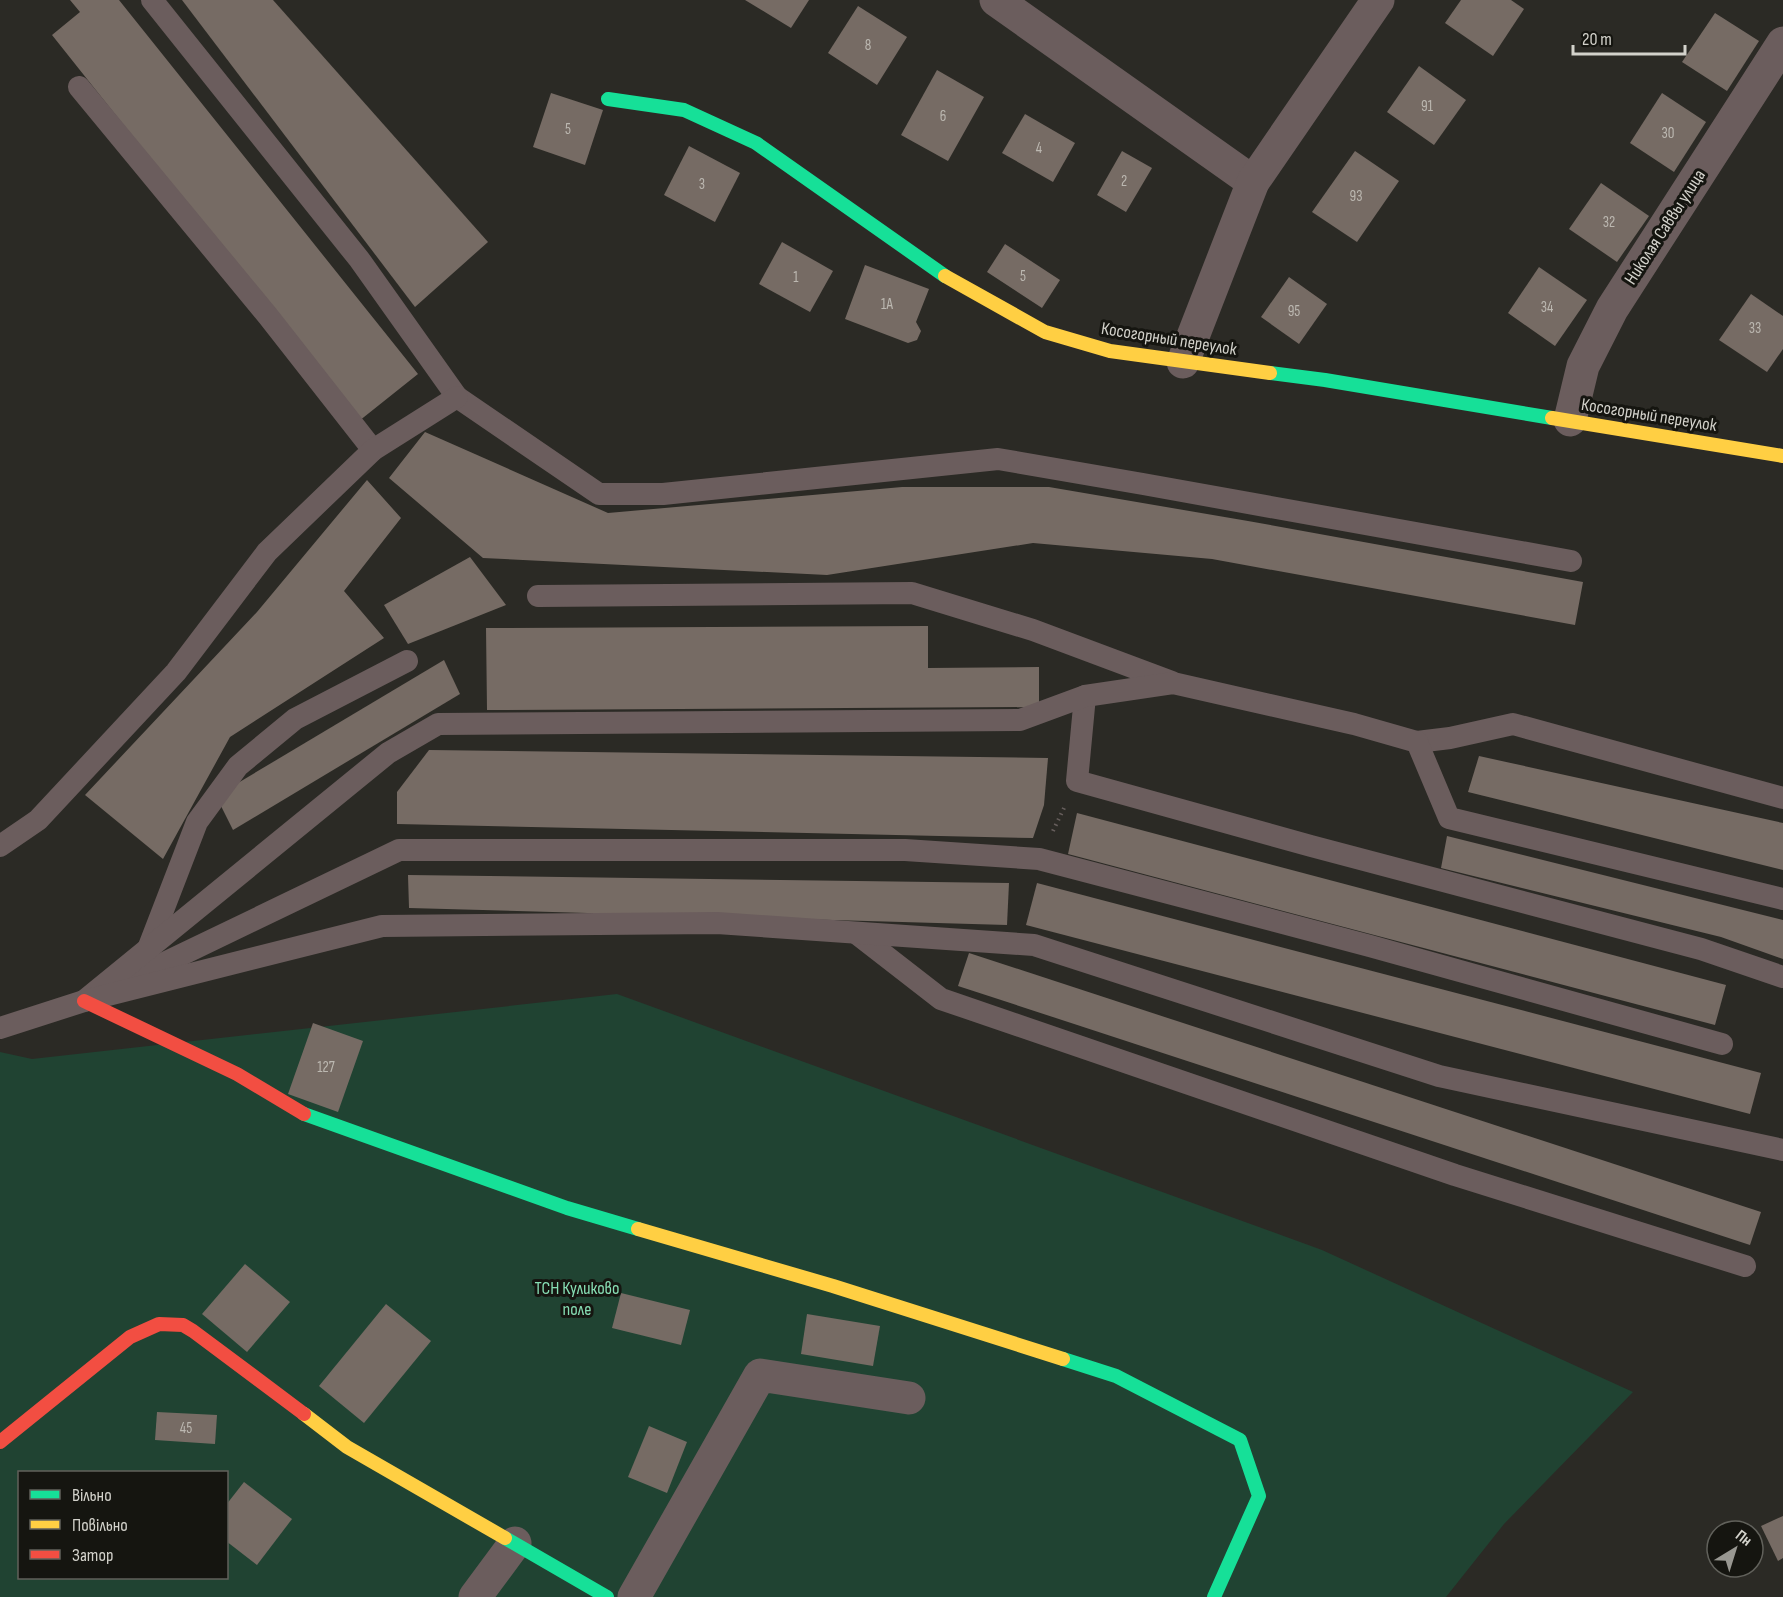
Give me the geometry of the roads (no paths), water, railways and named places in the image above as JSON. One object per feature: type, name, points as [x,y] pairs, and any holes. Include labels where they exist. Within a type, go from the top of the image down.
[{"type":"street","points":[[996,0],[1252,182]]},
{"type":"street","points":[[1183,362],[1252,182],[1378,0]]},
{"type":"street","name":"Николая Саввы улица","points":[[1570,420],[1583,366],[1612,309],[1783,43]]},
{"type":"street","name":"Косогорный переулок","points":[[608,99],[684,110],[756,143],[955,283],[1045,332],[1110,351],[1326,380],[1783,456]]},
{"type":"street","points":[[84,1001],[237,1074],[298,1113],[567,1208],[833,1286],[1116,1376],[1240,1440],[1259,1496],[1214,1597]]},
{"type":"street","points":[[0,1442],[130,1337],[159,1324],[183,1325],[347,1447],[607,1597]]},
{"type":"street","points":[[633,1597],[760,1375],[909,1398]]},
{"type":"street","points":[[475,1597],[515,1543]]},
{"type":"lane","points":[[153,0],[359,259],[457,397],[599,494],[663,495],[998,459],[1571,561]]},
{"type":"lane","points":[[79,87],[268,316],[373,450]]},
{"type":"lane","points":[[0,846],[38,820],[176,672],[267,552],[373,450],[457,397]]},
{"type":"lane","points":[[538,596],[912,593],[1033,630],[1173,682],[1354,724],[1417,742],[1450,738],[1513,724],[1783,798]]},
{"type":"lane","points":[[147,950],[197,822],[238,766],[295,719],[407,661]]},
{"type":"lane","points":[[84,1001],[388,753],[438,724],[1020,720],[1085,696],[1173,682]]},
{"type":"lane","points":[[1085,696],[1077,781],[1322,849],[1701,949],[1783,977]]},
{"type":"lane","points":[[1417,742],[1449,818],[1783,899]]},
{"type":"lane","points":[[84,1001],[399,850],[905,850],[1039,859],[1370,946],[1722,1044]]},
{"type":"lane","points":[[0,1028],[84,1001],[382,926],[717,923],[1034,945],[1439,1076],[1783,1150]]},
{"type":"lane","points":[[856,933],[941,999],[1455,1175],[1745,1266]]},
{"type":"park label","name":"ТСН Куликово поле","points":[[577,1298]]}]
